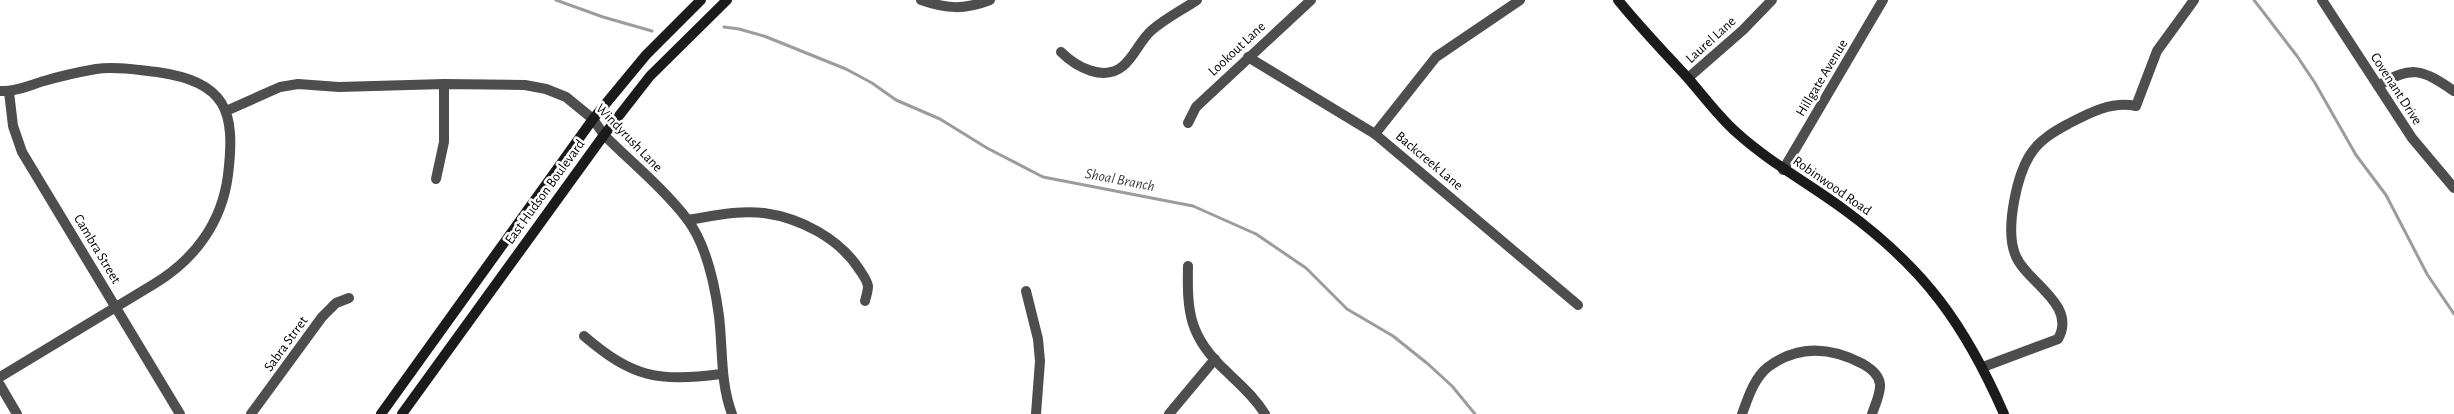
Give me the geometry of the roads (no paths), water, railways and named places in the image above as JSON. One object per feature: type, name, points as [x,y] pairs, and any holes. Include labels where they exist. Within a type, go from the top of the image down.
[{"type":"main road","name":"East Hudson Boulevard","points":[[381,414],[593,119],[646,55],[700,0]]},
{"type":"main road","name":"East Hudson Boulevard","points":[[402,414],[604,135],[650,76],[727,0]]},
{"type":"main road","name":"Robinwood Road","points":[[1618,0],[1688,78],[1712,109],[1736,132],[1783,170],[1845,210],[1894,249],[1948,310],[1983,367],[2004,414]]},
{"type":"street","points":[[921,0],[951,8],[972,7],[990,0]]},
{"type":"street","points":[[1061,52],[1069,60],[1085,69],[1106,73],[1112,72],[1124,65],[1152,30],[1197,0]]},
{"type":"street","name":"Lookout Lane","points":[[1188,123],[1196,107],[1312,0]]},
{"type":"street","points":[[1375,134],[1436,57],[1520,0]]},
{"type":"street","name":"Laurel Lane","points":[[1688,78],[1743,30],[1772,0]]},
{"type":"street","name":"Hillgate Avenue","points":[[1783,170],[1884,0]]},
{"type":"street","points":[[1983,367],[2058,338],[2062,332],[2062,317],[2055,301],[2032,280],[2015,254],[2012,224],[2025,164],[2044,139],[2070,123],[2112,105],[2136,106],[2156,51],[2194,0]]},
{"type":"street","name":"Covenant Drive","points":[[2322,0],[2412,138],[2454,188]]},
{"type":"street","name":"Backcreek Lane","points":[[1248,57],[1375,134],[1578,305]]},
{"type":"street","points":[[0,376],[176,271],[199,246],[211,228],[227,179],[231,148],[230,125],[226,111],[213,92],[199,82],[185,76],[117,68],[96,69],[4,92]]},
{"type":"street","points":[[2378,86],[2398,75],[2415,72],[2430,75],[2454,91]]},
{"type":"street","name":"Windyrush Lane","points":[[226,111],[280,87],[298,84],[339,87],[444,84],[518,85],[546,89],[566,97],[593,119],[604,135],[688,220],[710,271],[714,286],[720,332],[721,374],[732,414]]},
{"type":"street","points":[[436,178],[444,142],[444,84]]},
{"type":"street","name":"Cambra Street","points":[[4,92],[22,152],[180,414]]},
{"type":"street","points":[[688,220],[742,212],[785,217],[805,225],[838,245],[854,261],[866,280],[868,287],[866,301]]},
{"type":"street","points":[[1188,266],[1187,299],[1192,323],[1204,345],[1215,359],[1248,391],[1264,414]]},
{"type":"street","points":[[1026,291],[1038,339],[1040,361],[1036,414]]},
{"type":"street","name":"Sabra Strret","points":[[251,414],[322,317],[336,303],[349,298]]},
{"type":"street","points":[[584,336],[624,366],[644,374],[680,379],[721,374]]},
{"type":"street","points":[[1742,414],[1754,386],[1770,366],[1801,353],[1826,350],[1846,356],[1876,374],[1880,384],[1872,414]]},
{"type":"street","points":[[1169,414],[1215,359]]},
{"type":"street","points":[[0,385],[17,414]]},
{"type":"waterway","name":"Shoal Branch","points":[[556,0],[603,17],[652,31]]},
{"type":"waterway","points":[[2254,0],[2315,83],[2356,155],[2386,195],[2427,274],[2454,314]]},
{"type":"waterway","name":"Shoal Branch","points":[[724,27],[764,36],[846,69],[872,83],[896,100],[940,119],[987,148],[1043,177],[1193,206],[1256,234],[1306,268],[1347,309],[1393,336],[1428,364],[1452,386],[1475,414]]}]
